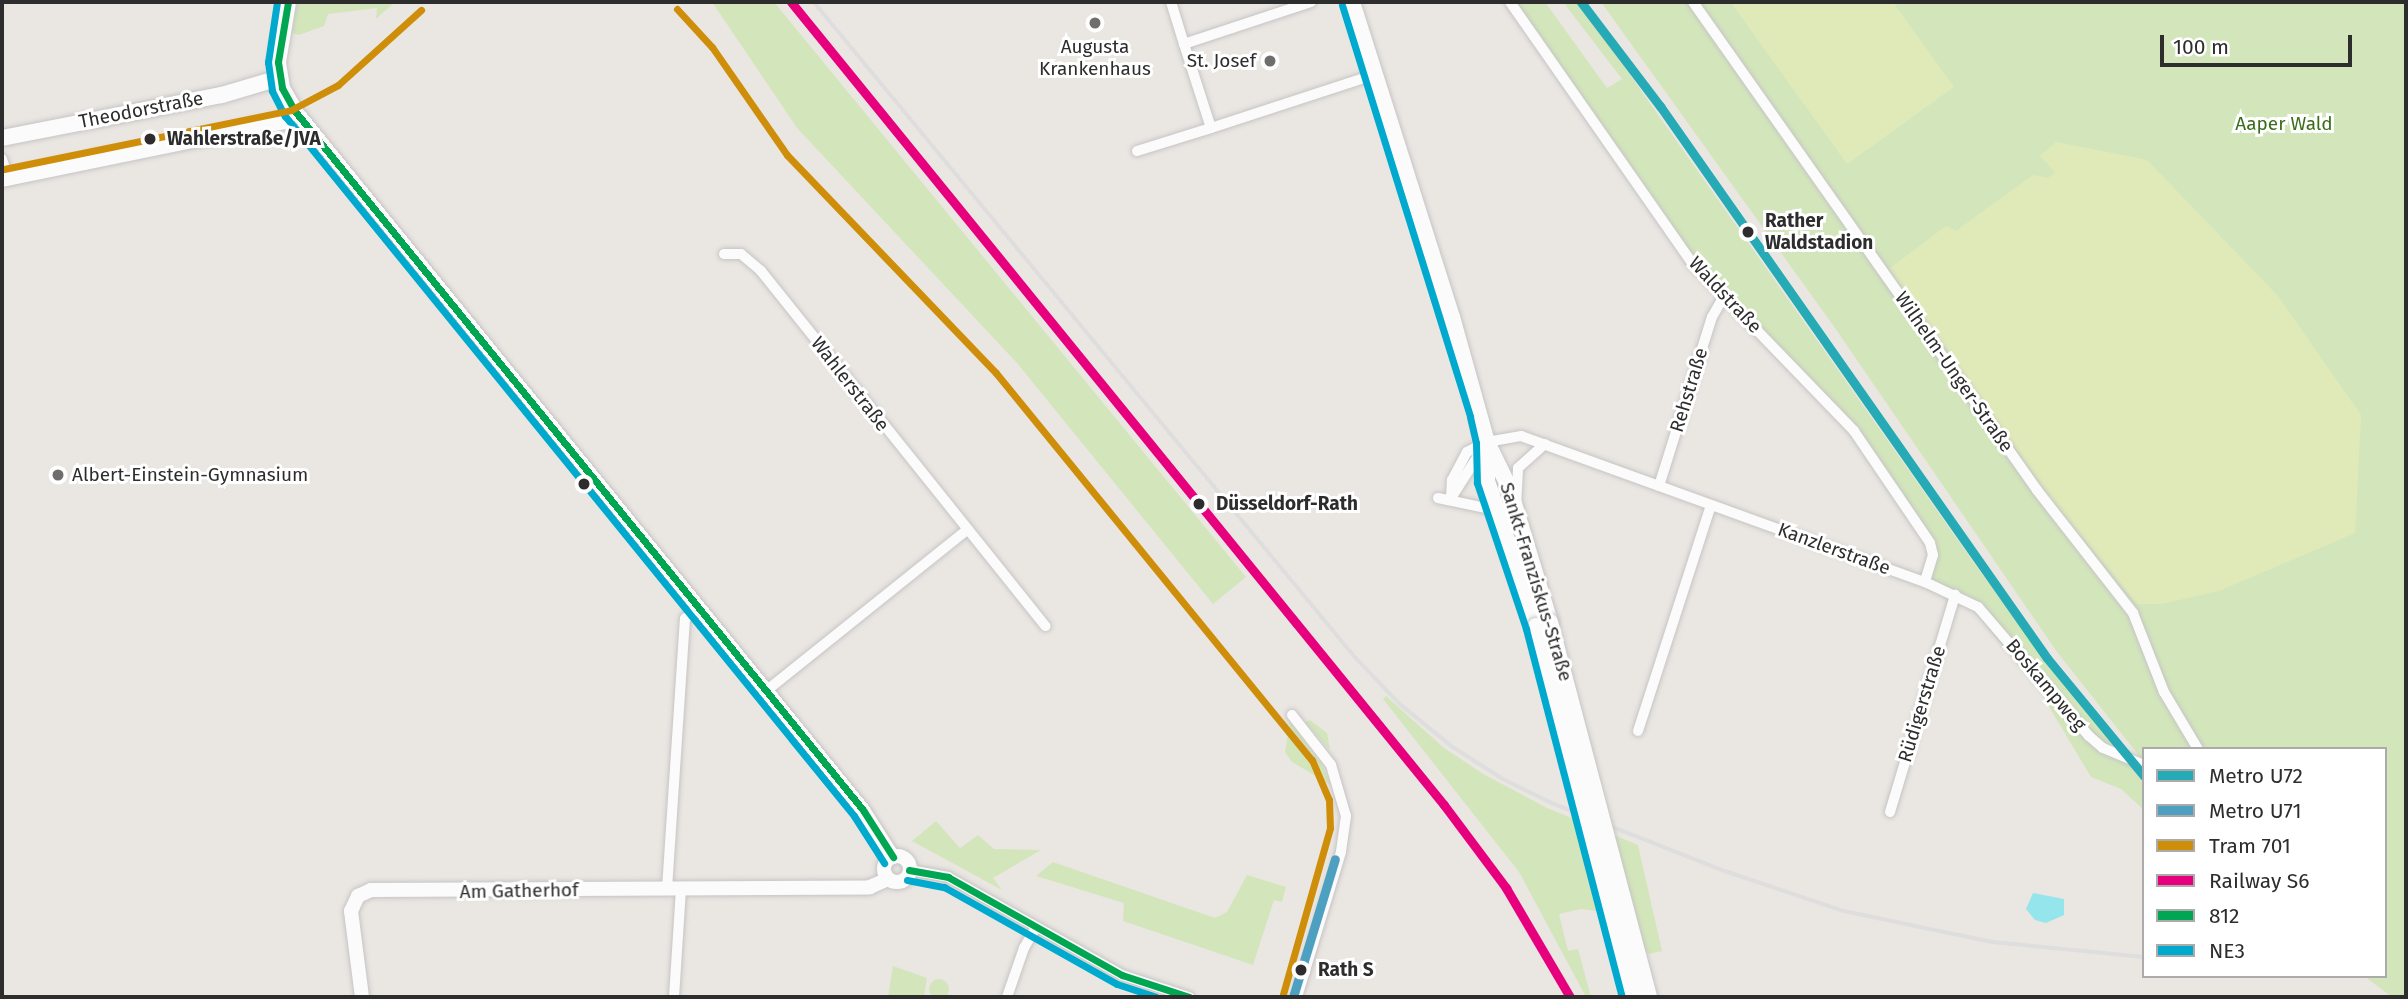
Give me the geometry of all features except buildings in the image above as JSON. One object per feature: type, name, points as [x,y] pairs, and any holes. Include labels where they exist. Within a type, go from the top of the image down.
[{"type":"main road","points":[[5,178],[270,127],[284,121],[294,109],[279,78],[288,2]]},
{"type":"main road","points":[[1352,2],[1486,442]]},
{"type":"main road","name":"Theodorstraße","points":[[2,138],[222,95],[279,78]]},
{"type":"main road","name":"Sankt-Franziskus-Straße","points":[[1486,442],[1516,507],[1633,997]]},
{"type":"main road","name":"Sankt-Franziskus-Straße","points":[[1486,442],[1487,481],[1543,624],[1649,997]]},
{"type":"street","points":[[1171,2],[1211,128]]},
{"type":"street","points":[[1184,44],[1311,2]]},
{"type":"street","name":"Waldstraße","points":[[1510,2],[1692,263],[1854,431],[1930,542],[1933,555],[1925,582]]},
{"type":"street","name":"Wilhelm-Unger-Straße","points":[[1693,2],[2036,490],[2133,613],[2164,692],[2197,747]]},
{"type":"street","points":[[1137,151],[1376,74]]},
{"type":"street","points":[[294,109],[863,810],[893,857],[905,859],[909,870]]},
{"type":"street","points":[[2,159],[5,178]]},
{"type":"street","name":"Wahlerstraße","points":[[724,254],[741,254],[761,271],[965,531],[1045,626]]},
{"type":"street","name":"Rehstraße","points":[[1660,486],[1712,317],[1724,296]]},
{"type":"street","name":"Kanzlerstraße","points":[[1486,442],[1521,436],[1955,595]]},
{"type":"street","points":[[1451,498],[1486,442]]},
{"type":"street","points":[[1516,507],[1518,468],[1545,444]]},
{"type":"street","points":[[1438,498],[1451,498],[1490,509],[1502,518]]},
{"type":"street","points":[[1638,731],[1711,505]]},
{"type":"street","points":[[766,691],[965,531]]},
{"type":"street","name":"Boskampweg","points":[[1955,595],[1978,607],[2089,736],[2103,748],[2142,764]]},
{"type":"street","name":"Rüdigerstraße","points":[[1890,812],[1955,595]]},
{"type":"street","points":[[674,997],[674,889],[685,619],[698,607]]},
{"type":"street","points":[[1292,715],[1331,765],[1346,817],[1341,852],[1297,997]]},
{"type":"street","points":[[893,857],[884,869],[888,879],[903,880],[909,870]]},
{"type":"street","points":[[909,870],[948,877],[1122,975],[1189,997]]},
{"type":"street","name":"Am Gatherhof","points":[[362,997],[351,919],[358,896],[371,890],[870,887],[888,879]]},
{"type":"street","points":[[1007,997],[1024,948],[1036,927]]},
{"type":"green space","points":[[297,2],[395,2],[376,19],[377,8],[328,14],[324,26],[299,35],[292,33]]},
{"type":"green space","points":[[712,2],[774,2],[1246,577],[1213,604],[1017,363],[797,128]]},
{"type":"green space","points":[[1512,2],[1545,2],[1607,88],[1622,79],[1563,2],[1576,2],[1592,21],[1974,563],[2045,660],[2142,781],[2142,808],[2121,789],[2091,777],[2042,695],[1973,610],[1931,578],[1934,555],[1860,436],[1695,261]]},
{"type":"green space","name":"Aaper Wald","points":[[1601,2],[2406,2],[2406,997],[2392,997],[2367,978],[2387,978],[2387,747],[2142,747],[2142,759],[2057,652],[1835,328]]},
{"type":"green space","points":[[1738,2],[1893,2],[1954,87],[1847,164],[1733,5]]},
{"type":"green space","name":"Rather Waldstadion","points":[[2056,142],[2147,160],[2278,296],[2361,415],[2355,533],[2219,591],[2161,604],[2137,604],[2051,499],[1889,269],[1946,226],[1956,231],[2033,175],[2048,178],[2055,172],[2040,156]]},
{"type":"green space","points":[[1386,696],[1444,748],[1485,775],[1547,808],[1638,845],[1662,951],[1649,954],[1604,912],[1581,909],[1559,914],[1568,951],[1578,949],[1591,997],[1586,997],[1519,872],[1383,699]]},
{"type":"green space","points":[[1310,720],[1327,733],[1330,750],[1305,722]]},
{"type":"green space","points":[[1290,722],[1321,763],[1331,785],[1292,762],[1285,752]]},
{"type":"green space","points":[[936,821],[960,848],[978,835],[994,849],[1041,850],[993,878],[1002,890],[912,841]]},
{"type":"green space","points":[[1053,862],[1215,918],[1227,912],[1247,875],[1286,887],[1282,902],[1274,900],[1253,965],[1123,921],[1124,903],[1036,876]]},
{"type":"green space","points":[[893,966],[927,978],[924,997],[888,997]]},
{"type":"green space","points":[[939,979],[946,982],[949,989],[946,996],[939,999],[932,996],[929,989],[932,982]]},
{"type":"water","points":[[2033,893],[2064,899],[2064,915],[2046,923],[2035,920],[2026,909]]},
{"type":"railway","points":[[814,2],[1356,658],[1400,704],[1453,747],[1503,779],[1554,804],[1725,871],[1844,911],[1992,942],[2142,957]]},
{"type":"metro line","name":"U72","points":[[1581,2],[1660,106],[2047,658],[2142,774]]},
{"type":"metro line","name":"U71","points":[[1293,997],[1335,859]]},
{"type":"tram line","name":"701","points":[[677,9],[712,47],[787,155],[996,373],[1312,760],[1329,800],[1330,828],[1283,994]]},
{"type":"tram line","name":"701","points":[[4,169],[291,110],[338,85],[421,10]]},
{"type":"rail line","name":"S6","points":[[791,2],[1444,805],[1506,888],[1570,997]]},
{"type":"transit line","name":"NE3","points":[[277,2],[268,62],[272,91],[285,116],[854,816],[884,863]]},
{"type":"transit line","name":"812","points":[[288,2],[278,62],[282,88],[294,110],[863,810],[893,857]]},
{"type":"transit line","name":"NE3","points":[[1342,5],[1470,417],[1476,443],[1477,483],[1526,629],[1622,997]]},
{"type":"transit line","name":"812","points":[[909,870],[948,877],[1122,975],[1189,997]]},
{"type":"transit line","name":"NE3","points":[[907,880],[944,887],[1117,984],[1156,997]]},
{"type":"place","name":"Augusta Krankenhaus","points":[[1095,23]]},
{"type":"place","name":"St. Josef","points":[[1270,61]]},
{"type":"place","name":"Wahlerstraße/JVA","points":[[150,139]]},
{"type":"place","name":"Rather Waldstadion","points":[[1748,232]]},
{"type":"place","name":"Albert-Einstein-Gymnasium","points":[[58,475]]},
{"type":"place","name":"Düsseldorf-Rath","points":[[1199,504]]},
{"type":"place","name":"Rath S","points":[[1301,970]]}]
